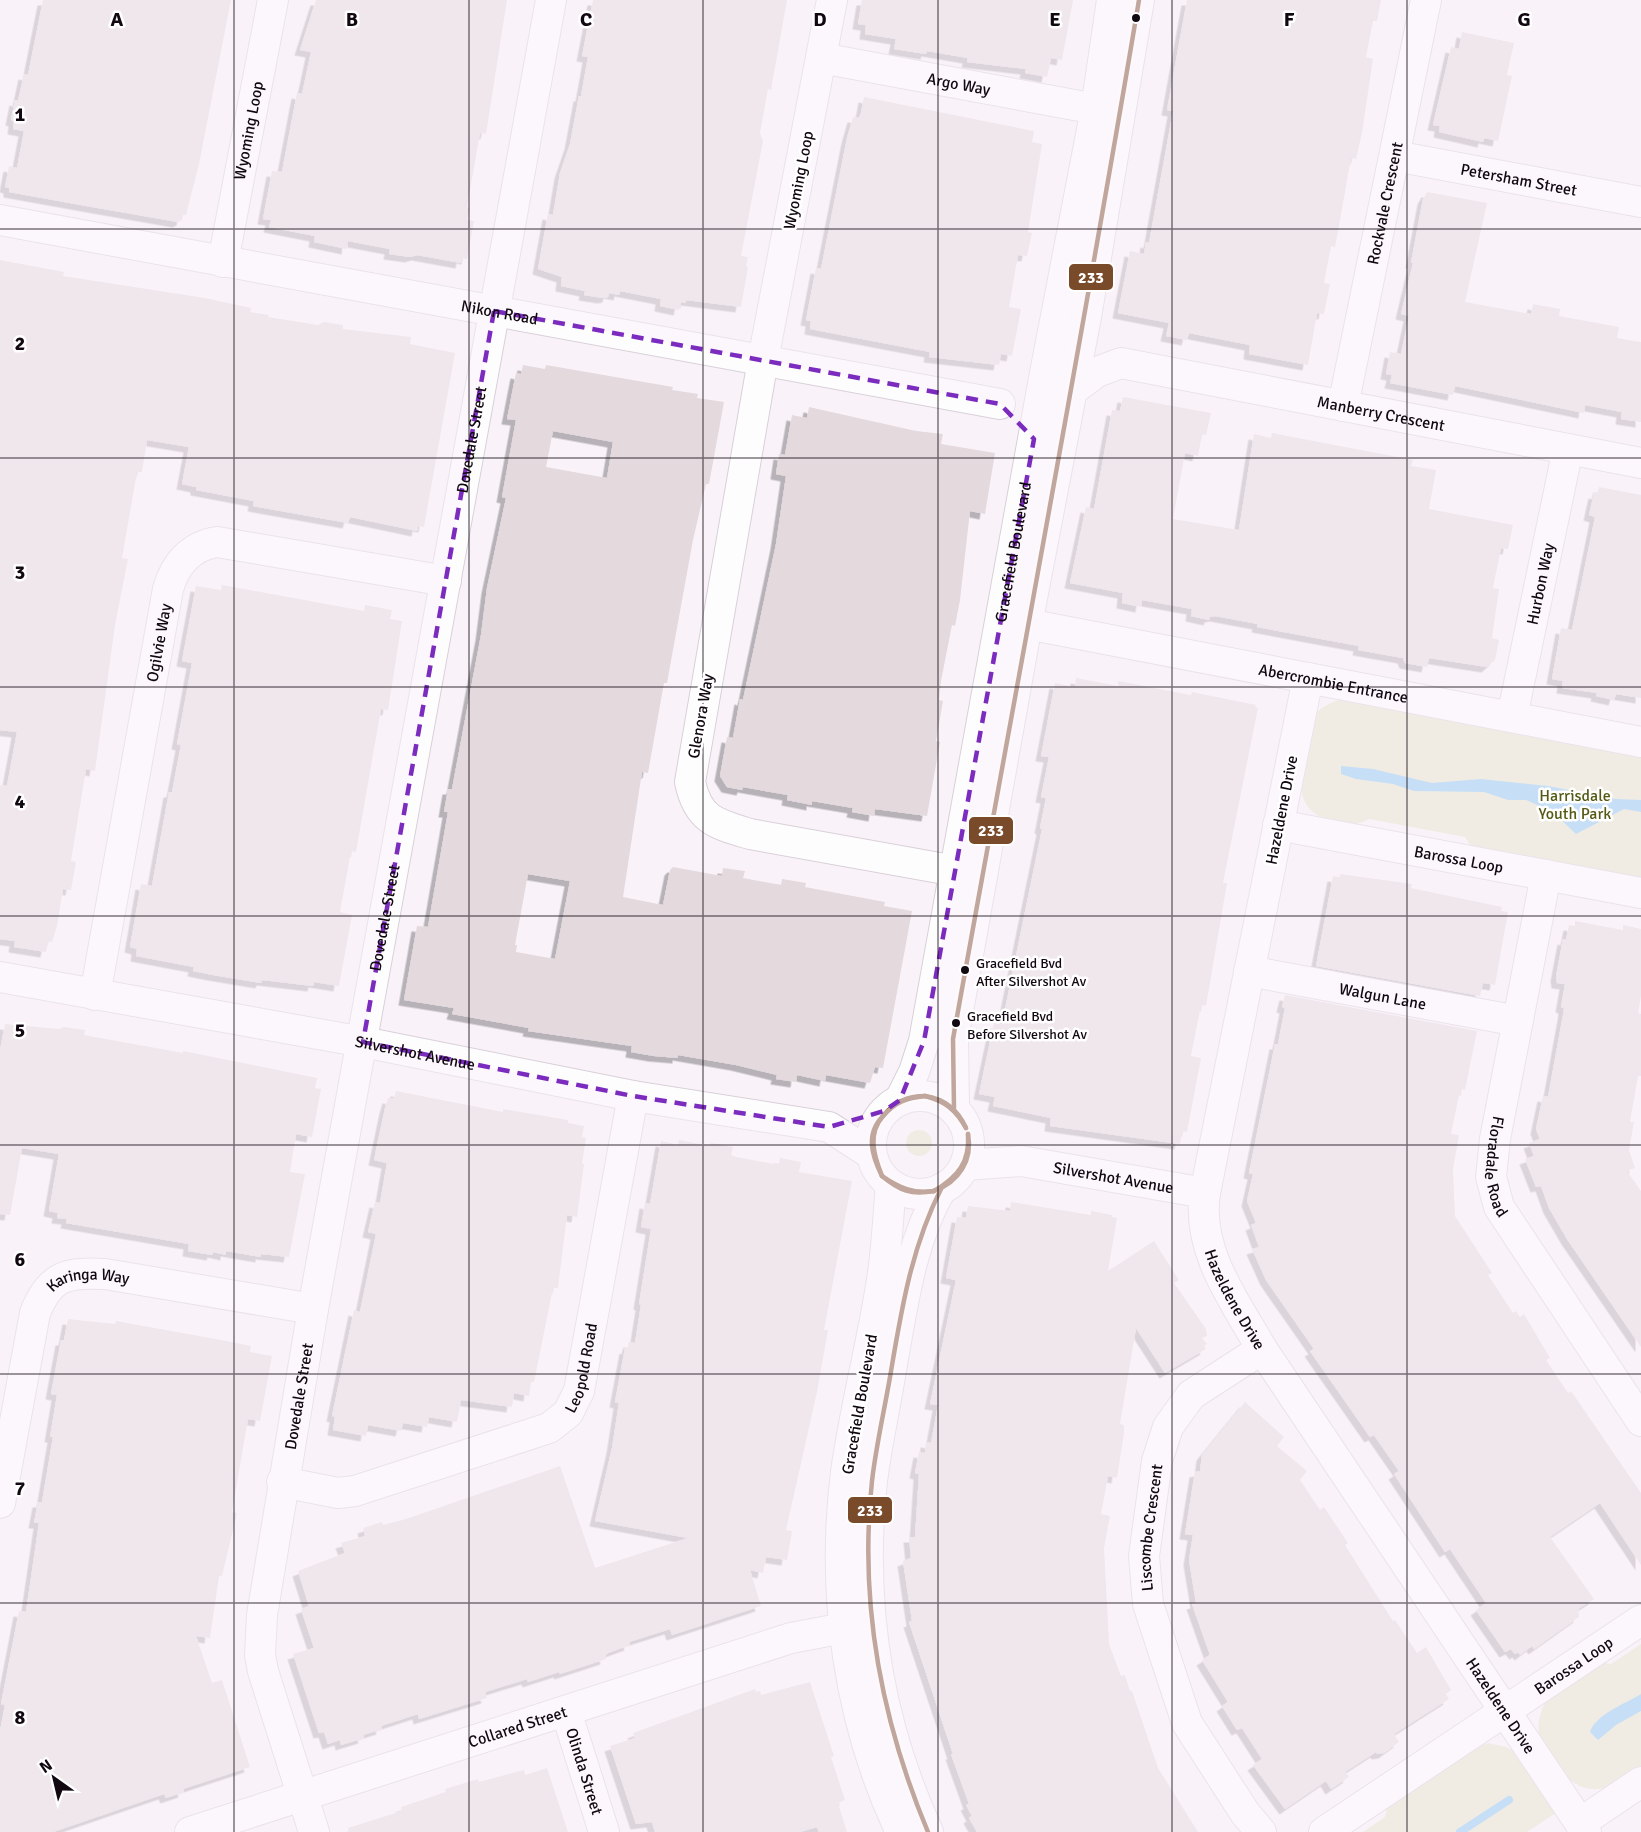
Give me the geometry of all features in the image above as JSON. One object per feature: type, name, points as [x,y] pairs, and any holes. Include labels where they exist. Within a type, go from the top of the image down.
[{"type":"street","name":"Wyoming Loop","points":[[223,262],[273,0]]},
{"type":"street","name":"Dovedale Street","points":[[314,1832],[260,1655],[262,1615],[282,1482],[551,0]]},
{"type":"street","name":"Wyoming Loop","points":[[763,360],[831,0]]},
{"type":"street","name":"Gracefield Boulevard","points":[[892,1106],[914,1072],[924,1041],[1034,439],[1044,373],[1096,109],[1112,0]]},
{"type":"street","name":"Gracefield Boulevard","points":[[954,1108],[953,1038],[1026,624],[1086,317],[1139,0]]},
{"type":"street","name":"Rockvale Crescent","points":[[1343,406],[1426,0]]},
{"type":"street","name":"Argo Way","points":[[821,58],[1096,109]]},
{"type":"street","name":"Petersham Street","points":[[1395,156],[1641,202]]},
{"type":"street","name":"Nikon Road","points":[[0,220],[1000,404]]},
{"type":"street","points":[[1070,392],[1097,372],[1121,363],[1108,351],[1086,317]]},
{"type":"street","name":"Glenora Way","points":[[763,360],[690,776],[693,795],[704,814],[719,825],[750,834],[956,871]]},
{"type":"street","name":"Manberry Crescent","points":[[1121,363],[1641,463]]},
{"type":"street","points":[[1034,439],[1000,404],[1025,391],[1044,373]]},
{"type":"street","name":"Hurbon Way","points":[[1512,717],[1568,449]]},
{"type":"street","name":"Ogilvie Way","points":[[95,995],[102,942],[168,589],[176,567],[193,551],[217,542],[446,581]]},
{"type":"street","name":"Abercrombie Entrance","points":[[1026,624],[1641,742]]},
{"type":"street","name":"Hazeldene Drive","points":[[1308,678],[1205,1193],[1204,1230],[1210,1250],[1230,1293],[1262,1349],[1583,1827]]},
{"type":"street","name":"Barossa Loop","points":[[1278,825],[1641,893]]},
{"type":"street","name":"Floradale Road","points":[[1546,875],[1495,1139],[1491,1177],[1494,1194],[1516,1236],[1641,1421]]},
{"type":"street","name":"Walgun Lane","points":[[1249,971],[1518,1021]]},
{"type":"street","name":"Silvershot Avenue","points":[[0,976],[363,1042],[633,1095],[829,1127],[871,1154]]},
{"type":"street","name":"Leopold Road","points":[[282,1482],[338,1493],[355,1491],[535,1434],[563,1419],[573,1406],[579,1391],[633,1095]]},
{"type":"street","points":[[928,1096],[954,1108],[960,1116],[970,1145],[965,1165],[958,1176],[940,1190],[913,1194],[891,1185],[878,1171],[871,1154],[873,1131],[892,1106],[928,1096]]},
{"type":"street","name":"Silvershot Avenue","points":[[829,1127],[892,1106]]},
{"type":"street","name":"Silvershot Avenue","points":[[968,1134],[1022,1161]]},
{"type":"street","name":"Silvershot Avenue","points":[[965,1165],[1022,1161],[1205,1193]]},
{"type":"street","name":"Gracefield Boulevard","points":[[891,1185],[882,1280],[846,1481],[841,1560],[844,1628],[855,1694],[878,1776],[901,1832]]},
{"type":"street","name":"Gracefield Boulevard","points":[[928,1832],[903,1772],[886,1714],[872,1640],[867,1581],[872,1479],[906,1287],[922,1226],[940,1190]]},
{"type":"street","name":"Karinga Way","points":[[0,1503],[35,1312],[47,1290],[64,1276],[76,1273],[105,1274],[313,1309]]},
{"type":"street","name":"Liscombe Crescent","points":[[1261,1832],[1245,1813],[1187,1723],[1148,1604],[1144,1556],[1157,1461],[1168,1427],[1191,1395],[1262,1349]]},
{"type":"street","name":"Barossa Loop","points":[[1506,1710],[1641,1620]]},
{"type":"street","name":"Collared Street","points":[[190,1832],[791,1638],[844,1628]]},
{"type":"street","points":[[1324,1832],[1506,1710]]},
{"type":"street","name":"Olinda Street","points":[[566,1711],[604,1832]]},
{"type":"street","points":[[1583,1827],[1641,1782]]},
{"type":"highlighted area","points":[[494,311],[1000,404],[1034,439],[924,1041],[900,1100],[884,1111],[829,1127],[633,1096],[363,1042]]},
{"type":"green space","name":"Harrisdale Youth Park","points":[[1342,699],[1641,754],[1641,881],[1472,848],[1465,837],[1369,819],[1350,824],[1323,818],[1313,812],[1306,804],[1301,783],[1310,725],[1314,715],[1321,709]]},
{"type":"green space","points":[[919,1130],[928,1134],[932,1143],[928,1152],[919,1156],[910,1152],[906,1143],[910,1134]]},
{"type":"green space","points":[[1641,1644],[1641,1767],[1605,1788],[1589,1789],[1569,1780],[1546,1753],[1539,1729],[1543,1708],[1546,1701],[1600,1662],[1611,1664]]},
{"type":"green space","points":[[1488,1743],[1506,1747],[1520,1754],[1559,1811],[1527,1832],[1363,1832],[1385,1817],[1388,1804],[1468,1751]]},
{"type":"water","points":[[1341,766],[1373,769],[1432,783],[1481,779],[1548,786],[1616,799],[1641,800],[1641,812],[1624,809],[1576,834],[1553,812],[1526,800],[1508,800],[1484,792],[1414,791],[1393,784],[1356,779],[1341,774]]},
{"type":"water","points":[[1641,1694],[1641,1711],[1616,1725],[1598,1740],[1590,1732],[1598,1720]]},
{"type":"building","points":[[43,0],[231,0],[199,164],[186,215],[183,215],[182,220],[178,222],[9,192],[9,188],[5,187],[9,166],[17,168],[24,131],[13,129],[14,121],[11,120],[24,74],[28,75]]},
{"type":"building","points":[[316,0],[507,0],[486,134],[480,133],[467,207],[470,208],[467,220],[474,221],[467,259],[462,258],[461,263],[417,255],[410,257],[389,254],[390,249],[348,241],[347,249],[314,242],[315,236],[269,227],[271,220],[263,219],[272,171],[282,172],[297,93],[302,94],[311,52],[300,50]]},
{"type":"building","points":[[593,0],[787,0],[771,90],[768,89],[760,133],[763,141],[741,256],[748,257],[746,266],[748,267],[741,307],[686,300],[686,303],[681,302],[679,310],[660,306],[661,299],[620,291],[619,295],[609,293],[608,297],[603,298],[584,295],[585,291],[561,286],[562,277],[538,269],[548,214],[553,215],[560,173],[570,144],[579,96],[581,96],[588,57],[582,56]]},
{"type":"building","points":[[862,0],[1073,0],[1062,60],[1051,58],[1047,77],[1025,73],[1026,69],[967,62],[968,58],[927,51],[926,54],[894,49],[896,39],[865,34],[866,25],[858,24]]},
{"type":"building","points":[[1187,0],[1381,0],[1377,21],[1373,21],[1366,57],[1373,59],[1362,133],[1356,159],[1351,158],[1335,247],[1331,246],[1324,283],[1330,284],[1324,314],[1317,313],[1308,365],[1249,354],[1250,345],[1189,333],[1187,340],[1166,336],[1169,323],[1118,313],[1130,251],[1144,254],[1146,242],[1149,243],[1173,111],[1167,110]]},
{"type":"building","points":[[1462,32],[1514,43],[1507,75],[1512,76],[1498,141],[1484,138],[1483,142],[1439,132],[1440,126],[1433,125],[1451,47],[1459,49]]},
{"type":"building","points":[[864,97],[1034,131],[1032,142],[1042,144],[1028,232],[1032,233],[1027,256],[1018,255],[1009,307],[1021,309],[1012,356],[1001,354],[999,365],[929,357],[930,352],[810,329],[811,321],[806,320],[816,268],[821,269],[847,138],[853,117],[859,118]]},
{"type":"building","points":[[1427,192],[1487,203],[1465,302],[1531,314],[1533,304],[1560,309],[1559,316],[1619,327],[1617,338],[1641,342],[1641,422],[1621,419],[1622,412],[1585,405],[1584,413],[1455,386],[1453,395],[1390,383],[1392,375],[1386,374],[1390,352],[1401,354],[1409,316],[1401,314],[1413,263],[1411,263],[1423,199]]},
{"type":"building","points":[[0,260],[64,272],[63,276],[205,298],[251,308],[250,312],[269,315],[268,317],[318,325],[324,322],[343,325],[343,329],[411,337],[410,344],[455,353],[424,527],[418,526],[417,531],[350,517],[348,523],[253,506],[254,501],[196,490],[196,487],[182,484],[189,447],[147,440],[142,472],[137,472],[122,558],[128,559],[115,625],[95,771],[86,769],[71,861],[76,862],[71,890],[63,889],[57,926],[52,942],[48,941],[46,952],[14,947],[15,941],[0,939],[0,785],[7,786],[17,732],[0,730]]},
{"type":"building","points":[[523,365],[545,369],[546,365],[673,387],[672,390],[698,394],[697,398],[724,402],[709,484],[706,484],[693,540],[648,773],[642,772],[623,897],[663,905],[670,870],[673,867],[722,876],[723,868],[745,871],[743,878],[781,885],[782,879],[806,883],[805,887],[885,902],[884,906],[912,911],[883,1068],[875,1067],[870,1083],[826,1075],[825,1081],[797,1075],[796,1082],[776,1079],[777,1075],[736,1065],[678,1055],[678,1058],[631,1052],[632,1046],[528,1031],[529,1028],[452,1014],[454,1008],[404,1000],[417,926],[428,927],[448,812],[444,812],[448,789],[452,789],[481,635],[487,588],[506,498],[502,497],[516,420],[507,419],[516,373],[521,374]],"holes":[[[553,431],[613,442],[607,478],[546,467]],[[528,874],[570,881],[555,959],[516,952],[517,945],[515,945]]]},
{"type":"building","points":[[1123,397],[1211,413],[1206,435],[1202,434],[1198,456],[1185,453],[1173,519],[1239,530],[1254,434],[1271,438],[1272,433],[1413,460],[1411,466],[1436,470],[1429,509],[1513,525],[1508,549],[1501,548],[1493,588],[1499,589],[1492,638],[1499,640],[1495,660],[1487,667],[1429,658],[1427,667],[1405,663],[1403,658],[1358,650],[1359,646],[1257,627],[1258,624],[1215,616],[1210,617],[1209,620],[1191,616],[1192,609],[1142,600],[1141,607],[1122,603],[1123,593],[1070,583],[1086,507],[1094,509],[1112,410],[1120,411]]},
{"type":"building","points":[[809,407],[916,431],[943,434],[941,444],[995,453],[985,514],[970,511],[960,600],[955,626],[952,625],[941,681],[939,700],[943,701],[936,741],[940,742],[927,816],[875,809],[874,816],[852,812],[853,808],[812,801],[812,805],[787,800],[788,795],[743,787],[742,790],[727,787],[720,776],[727,737],[733,738],[740,699],[743,700],[776,544],[786,476],[776,474],[779,454],[785,455],[792,415],[807,418]]},
{"type":"building","points":[[1599,487],[1641,495],[1641,698],[1616,694],[1614,700],[1596,696],[1597,693],[1562,688],[1563,681],[1552,679],[1561,628],[1572,630],[1595,517],[1589,515],[1594,493],[1597,494]]},
{"type":"building","points":[[222,585],[364,611],[365,605],[392,610],[390,619],[402,621],[388,710],[381,709],[356,852],[351,851],[340,912],[352,915],[339,986],[314,982],[313,986],[262,980],[261,983],[213,975],[193,971],[194,967],[136,956],[137,949],[130,947],[141,884],[152,886],[169,792],[172,792],[181,745],[177,744],[192,663],[182,661],[196,586],[221,590]]},
{"type":"building","points":[[1076,678],[1118,686],[1118,681],[1191,695],[1192,692],[1256,705],[1255,707],[1258,708],[1223,883],[1227,883],[1206,1006],[1201,1005],[1191,1056],[1201,1058],[1187,1132],[1182,1131],[1180,1144],[1050,1126],[1051,1118],[993,1106],[995,1097],[979,1094],[994,1023],[1002,1024],[1042,829],[1040,828],[1046,798],[1041,797],[1049,757],[1041,756],[1055,683],[1075,687]]},
{"type":"building","points":[[1340,874],[1412,884],[1411,888],[1502,907],[1501,911],[1508,912],[1495,985],[1483,983],[1480,996],[1316,966],[1333,876],[1340,877]]},
{"type":"building","points":[[1575,921],[1623,930],[1623,925],[1641,929],[1641,996],[1638,1013],[1641,1014],[1641,1076],[1638,1076],[1630,1122],[1634,1122],[1629,1150],[1635,1168],[1627,1171],[1641,1191],[1641,1347],[1567,1239],[1549,1208],[1541,1186],[1536,1187],[1525,1159],[1534,1156],[1529,1143],[1540,1139],[1536,1129],[1543,1096],[1548,1097],[1564,1008],[1561,1007],[1565,984],[1557,983],[1556,976],[1563,939],[1566,940],[1569,925],[1575,926]]},
{"type":"building","points":[[1285,995],[1477,1031],[1465,1090],[1462,1089],[1461,1096],[1459,1095],[1451,1134],[1459,1135],[1453,1169],[1455,1216],[1492,1273],[1488,1275],[1513,1313],[1516,1311],[1520,1317],[1524,1314],[1550,1358],[1546,1360],[1568,1393],[1571,1391],[1641,1493],[1641,1565],[1600,1503],[1550,1537],[1594,1599],[1578,1609],[1579,1617],[1534,1649],[1532,1646],[1520,1655],[1518,1652],[1515,1654],[1511,1649],[1505,1652],[1476,1610],[1486,1603],[1450,1549],[1445,1552],[1394,1474],[1399,1471],[1374,1435],[1370,1437],[1310,1351],[1314,1349],[1266,1280],[1252,1249],[1259,1247],[1251,1225],[1256,1223],[1247,1201],[1253,1174],[1249,1173],[1275,1044],[1278,1044],[1285,1008],[1282,1007]]},
{"type":"building","points":[[5,1024],[85,1030],[84,1035],[183,1053],[183,1051],[317,1078],[315,1088],[321,1089],[312,1137],[296,1134],[290,1172],[305,1174],[289,1257],[261,1254],[261,1257],[226,1251],[226,1255],[213,1252],[212,1255],[188,1251],[189,1244],[66,1223],[67,1219],[57,1218],[58,1213],[49,1211],[59,1154],[22,1148],[10,1215],[0,1214],[0,1050]]},
{"type":"building","points":[[396,1091],[503,1112],[503,1109],[568,1120],[568,1123],[584,1126],[582,1137],[586,1138],[582,1163],[584,1164],[577,1217],[567,1215],[558,1288],[553,1288],[534,1382],[531,1382],[529,1396],[514,1393],[512,1407],[461,1400],[457,1422],[429,1417],[427,1427],[403,1423],[401,1431],[368,1425],[366,1436],[333,1430],[335,1417],[332,1416],[354,1310],[360,1312],[376,1234],[368,1232],[375,1202],[380,1203],[387,1163],[374,1160],[388,1098],[394,1099]]},
{"type":"building","points":[[679,1140],[710,1146],[711,1143],[733,1147],[731,1155],[736,1157],[779,1165],[780,1158],[801,1162],[799,1172],[852,1181],[824,1330],[828,1330],[817,1392],[786,1530],[792,1531],[787,1560],[766,1557],[763,1573],[750,1570],[761,1606],[672,1635],[670,1629],[629,1642],[630,1645],[608,1653],[605,1656],[606,1659],[560,1674],[559,1672],[528,1682],[527,1679],[485,1692],[487,1698],[419,1719],[418,1714],[381,1726],[382,1729],[363,1735],[364,1738],[341,1745],[340,1740],[328,1744],[324,1732],[319,1733],[293,1654],[314,1648],[301,1609],[309,1606],[298,1571],[345,1553],[341,1543],[365,1536],[363,1528],[382,1522],[383,1525],[406,1519],[560,1466],[595,1568],[688,1538],[595,1521],[612,1448],[619,1403],[615,1402],[625,1348],[627,1349],[629,1342],[635,1343],[641,1305],[639,1304],[651,1229],[641,1227],[645,1203],[650,1204],[661,1141],[678,1145]]},
{"type":"building","points":[[1011,1202],[1091,1215],[1091,1211],[1117,1218],[1108,1271],[1154,1241],[1179,1280],[1174,1283],[1206,1329],[1207,1336],[1202,1338],[1207,1344],[1204,1346],[1206,1349],[1165,1373],[1136,1328],[1120,1424],[1124,1425],[1124,1433],[1117,1478],[1108,1476],[1101,1514],[1110,1516],[1104,1548],[1109,1644],[1121,1676],[1125,1675],[1130,1691],[1132,1691],[1158,1768],[1198,1832],[977,1832],[969,1818],[972,1816],[966,1805],[969,1804],[909,1622],[912,1621],[903,1561],[911,1558],[909,1537],[915,1537],[919,1474],[915,1473],[919,1452],[925,1453],[926,1442],[931,1443],[938,1405],[930,1404],[956,1280],[946,1278],[957,1217],[966,1218],[968,1206],[1010,1211]]},
{"type":"building","points":[[68,1319],[115,1324],[116,1321],[221,1340],[251,1346],[250,1352],[272,1356],[260,1421],[248,1419],[232,1512],[237,1513],[222,1576],[219,1576],[210,1638],[196,1636],[212,1683],[222,1680],[250,1767],[183,1789],[184,1792],[166,1798],[164,1794],[53,1832],[0,1832],[0,1731],[5,1705],[1,1704],[19,1611],[26,1612],[39,1523],[34,1523],[38,1502],[42,1502],[53,1437],[50,1437],[57,1395],[51,1394],[61,1340],[64,1340]]},
{"type":"building","points":[[1245,1402],[1284,1437],[1277,1446],[1307,1471],[1300,1480],[1320,1510],[1324,1507],[1348,1543],[1345,1545],[1393,1621],[1395,1620],[1417,1653],[1426,1647],[1451,1690],[1446,1694],[1449,1699],[1394,1734],[1399,1742],[1384,1753],[1377,1754],[1376,1752],[1345,1772],[1349,1777],[1331,1789],[1326,1781],[1285,1809],[1253,1765],[1262,1759],[1242,1728],[1237,1730],[1222,1706],[1228,1702],[1202,1660],[1210,1655],[1192,1604],[1196,1603],[1189,1560],[1193,1535],[1185,1534],[1195,1472],[1200,1471],[1202,1455]]},
{"type":"building","points":[[810,1682],[834,1756],[831,1757],[845,1800],[838,1803],[847,1832],[819,1832],[817,1827],[800,1832],[655,1832],[652,1822],[636,1824],[610,1746],[635,1738],[633,1733],[755,1689],[756,1692],[760,1691],[761,1695]]},
{"type":"building","points":[[547,1768],[568,1832],[349,1832],[348,1828],[402,1811],[401,1807],[446,1792],[445,1789],[478,1779],[479,1782],[524,1770],[525,1775]]},
{"type":"waterway","points":[[1460,1832],[1509,1800]]},
{"type":"transit line","name":"233","points":[[954,1108],[953,1039],[1139,0]]},
{"type":"transit line","name":"233","points":[[883,1116],[902,1101],[925,1096]]},
{"type":"transit line","name":"233","points":[[883,1116],[892,1107],[902,1102],[925,1096]]},
{"type":"transit line","name":"233","points":[[925,1096],[949,1107],[966,1128]]},
{"type":"transit line","name":"233","points":[[925,1096],[950,1106],[966,1128]]},
{"type":"transit line","name":"233","points":[[882,1176],[875,1161],[872,1138],[877,1123],[883,1116]]},
{"type":"transit line","name":"233","points":[[882,1176],[875,1153],[874,1138],[875,1130],[883,1116]]},
{"type":"transit line","name":"233","points":[[934,1191],[950,1180],[961,1168],[967,1153],[968,1134]]},
{"type":"transit line","name":"233","points":[[934,1191],[951,1182],[962,1169],[968,1153],[968,1134]]},
{"type":"transit line","name":"233","points":[[882,1176],[907,1189],[920,1192],[934,1191]]},
{"type":"transit line","name":"233","points":[[882,1176],[906,1191],[934,1191]]},
{"type":"transit line","name":"233","points":[[928,1832],[898,1747],[877,1660],[869,1571],[869,1526],[876,1455],[908,1281],[922,1234],[941,1189]]},
{"type":"place","name":"Gracefield Bvd After Silvershot Av","points":[[965,970]]},
{"type":"place","name":"Gracefield Bvd Before Silvershot Av","points":[[956,1023]]}]
